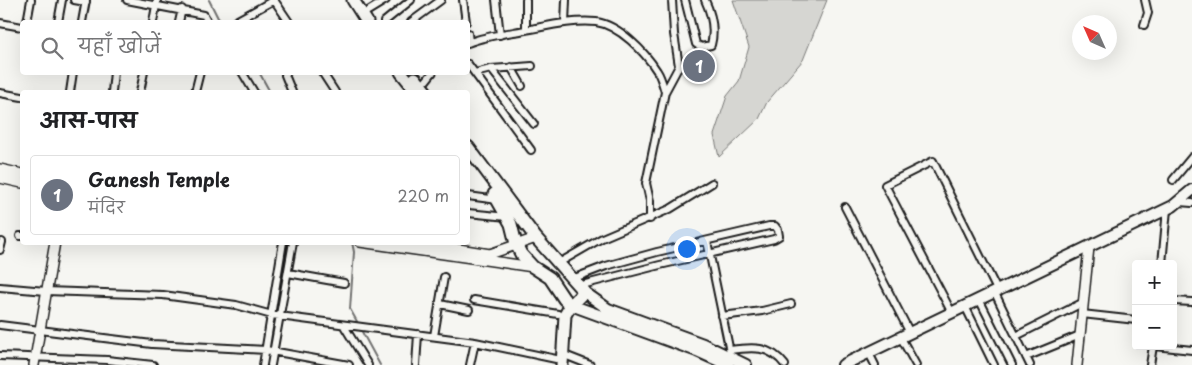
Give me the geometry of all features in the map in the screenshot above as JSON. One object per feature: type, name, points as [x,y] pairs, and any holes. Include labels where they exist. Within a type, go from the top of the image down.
[{"type":"highway","points":[[353,0],[368,17]]},
{"type":"highway","points":[[362,0],[368,17]]},
{"type":"highway","points":[[404,75],[419,90]]},
{"type":"highway","points":[[412,75],[420,90]]},
{"type":"highway","points":[[470,150],[536,238],[578,286],[564,320],[559,361]]},
{"type":"highway","points":[[470,161],[498,200],[507,217],[516,244],[533,267],[550,278],[570,305]]},
{"type":"highway","points":[[559,361],[558,314],[560,294]]},
{"type":"main road","points":[[843,365],[995,290],[1167,209],[1179,202],[1192,190]]},
{"type":"main road","points":[[578,286],[608,309],[696,341],[746,365]]},
{"type":"main road","points":[[570,305],[697,351],[730,357]]},
{"type":"street","points":[[26,20],[31,0]]},
{"type":"street","points":[[58,20],[62,0]]},
{"type":"street","points":[[74,0],[86,1],[82,20]]},
{"type":"street","points":[[127,0],[156,2],[204,15],[207,20]]},
{"type":"street","points":[[236,20],[274,0],[288,20]]},
{"type":"street","points":[[368,17],[386,0]]},
{"type":"street","points":[[386,20],[411,0]]},
{"type":"street","points":[[414,20],[441,0]]},
{"type":"street","points":[[464,0],[466,20]]},
{"type":"street","points":[[496,0],[500,35]]},
{"type":"street","points":[[526,0],[526,30]]},
{"type":"street","points":[[565,23],[566,0]]},
{"type":"street","points":[[650,219],[650,201],[646,183],[665,92],[679,66],[674,34],[672,0]]},
{"type":"street","points":[[685,0],[696,44],[701,47],[711,44],[713,37],[710,10],[705,0]]},
{"type":"street","points":[[1144,25],[1148,13],[1145,0]]},
{"type":"street","points":[[153,20],[156,2]]},
{"type":"street","points":[[180,20],[182,10]]},
{"type":"street","points":[[0,23],[20,28]]},
{"type":"street","points":[[470,42],[565,23],[602,23],[620,33],[643,52],[658,73],[665,92]]},
{"type":"street","points":[[475,74],[491,69],[532,66]]},
{"type":"street","points":[[470,67],[530,150]]},
{"type":"street","points":[[510,67],[522,86]]},
{"type":"street","points":[[491,69],[534,124]]},
{"type":"street","points":[[70,90],[71,75]]},
{"type":"street","points":[[113,90],[114,75]]},
{"type":"street","points":[[140,90],[143,75]]},
{"type":"street","points":[[196,90],[199,75]]},
{"type":"street","points":[[244,75],[253,90]]},
{"type":"street","points":[[286,75],[291,90]]},
{"type":"street","points":[[324,75],[333,90]]},
{"type":"street","points":[[421,90],[431,75]]},
{"type":"street","points":[[0,93],[20,97]]},
{"type":"street","points":[[1173,180],[1192,156]]},
{"type":"street","points":[[952,312],[886,185],[933,161],[1030,365]]},
{"type":"street","points":[[0,170],[20,174]]},
{"type":"street","points":[[0,178],[20,183]]},
{"type":"street","points":[[557,264],[602,238],[670,209],[712,183]]},
{"type":"street","points":[[470,196],[498,200]]},
{"type":"street","points":[[1179,202],[1192,203]]},
{"type":"street","points":[[845,206],[905,336],[916,365]]},
{"type":"street","points":[[1162,260],[1167,209]]},
{"type":"street","points":[[470,213],[507,217]]},
{"type":"street","points":[[769,226],[775,226],[778,230],[779,236],[774,239],[578,286],[606,266],[769,226]]},
{"type":"street","points":[[434,245],[490,254],[536,238]]},
{"type":"street","points":[[707,241],[730,357],[750,347],[761,348],[780,358],[785,365]]},
{"type":"street","points":[[0,250],[2,242]]},
{"type":"street","points":[[34,361],[54,245]]},
{"type":"street","points":[[263,365],[283,245]]},
{"type":"street","points":[[271,365],[293,245]]},
{"type":"street","points":[[376,245],[533,267]]},
{"type":"street","points":[[1077,365],[1089,247]]},
{"type":"street","points":[[288,273],[344,284]]},
{"type":"street","points":[[434,336],[444,277]]},
{"type":"street","points":[[0,287],[46,292],[163,294],[236,306],[272,315],[475,342],[559,361],[590,365]]},
{"type":"street","points":[[979,298],[1012,365]]},
{"type":"street","points":[[474,300],[558,314]]},
{"type":"street","points":[[1177,301],[1192,302]]},
{"type":"street","points":[[1016,336],[1084,302]]},
{"type":"street","points":[[440,304],[468,310]]},
{"type":"street","points":[[722,316],[762,311],[791,304]]},
{"type":"street","points":[[965,306],[994,365]]},
{"type":"street","points":[[1082,314],[1132,320]]},
{"type":"street","points":[[0,325],[152,344],[266,350],[349,365]]},
{"type":"street","points":[[347,326],[368,365]]},
{"type":"street","points":[[416,365],[418,334]]},
{"type":"street","points":[[1026,358],[1080,335]]},
{"type":"street","points":[[470,365],[475,342]]},
{"type":"street","points":[[1177,348],[1192,350]]},
{"type":"street","points":[[1150,365],[1153,350]]},
{"type":"street","points":[[869,353],[875,365]]},
{"type":"street","points":[[0,356],[34,361],[107,360],[153,365]]},
{"type":"shaded area","points":[[733,0],[827,0],[803,60],[767,102],[759,119],[719,157],[714,135],[727,96],[739,81],[749,47]]},
{"type":"waterway","points":[[209,0],[220,20]]},
{"type":"waterway","points":[[261,75],[269,90]]},
{"type":"waterway","points":[[353,245],[354,252],[350,309],[359,325]]},
{"type":"waterway","points":[[361,330],[380,365]]},
{"type":"place","name":"Ganesh Temple","points":[[699,66]]}]
